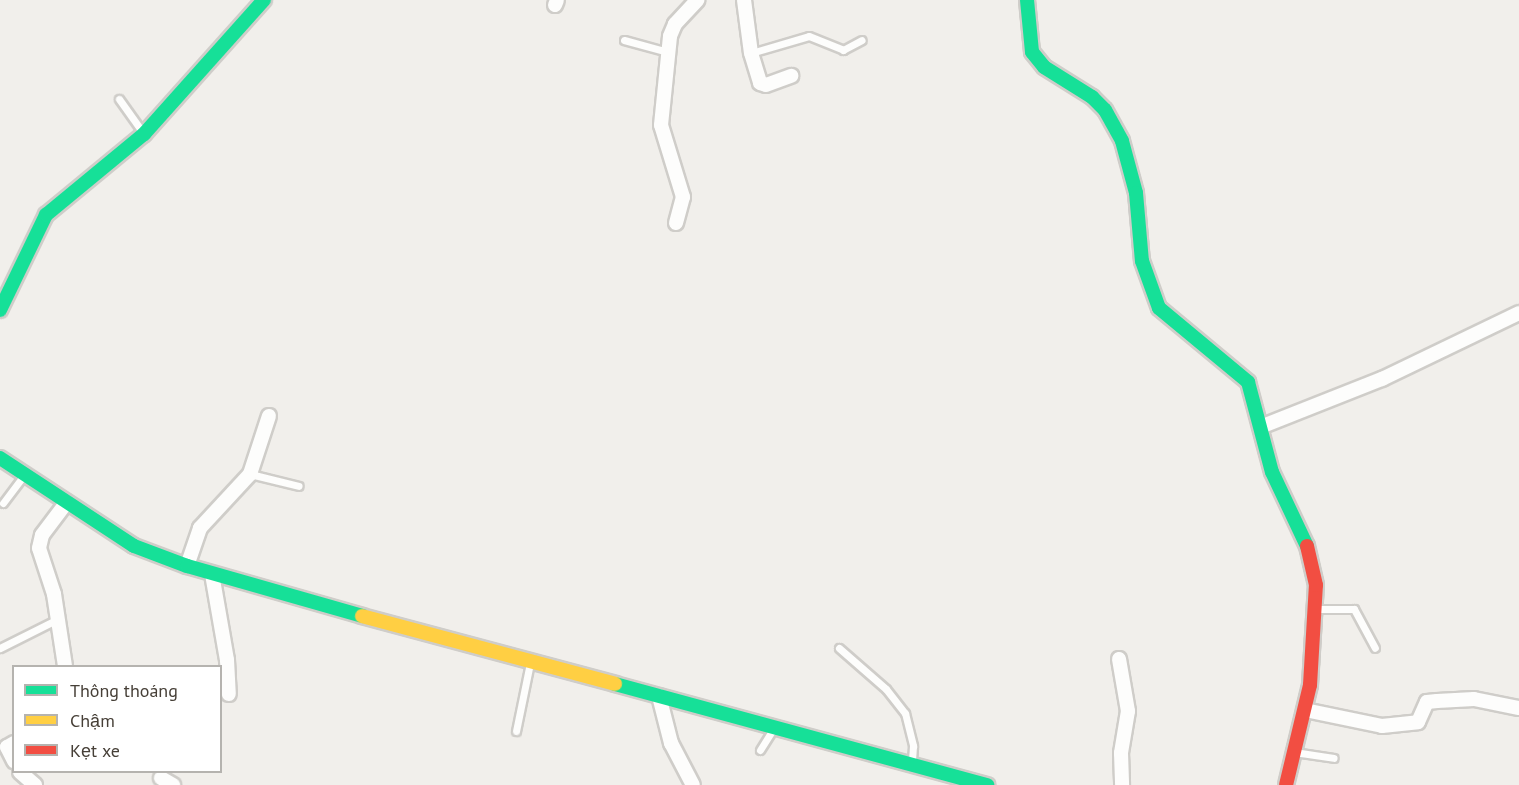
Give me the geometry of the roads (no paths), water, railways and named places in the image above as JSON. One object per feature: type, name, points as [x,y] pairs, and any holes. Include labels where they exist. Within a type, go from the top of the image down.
[{"type":"street","points":[[0,310],[18,279],[46,215],[144,134],[264,0]]},
{"type":"street","points":[[676,223],[683,197],[661,125],[668,52],[675,24],[697,0]]},
{"type":"street","points":[[744,0],[751,53],[760,83],[766,85],[791,76]]},
{"type":"street","points":[[1027,0],[1027,31],[1032,51],[1044,67],[1092,97],[1105,110],[1122,141],[1136,193],[1141,255],[1159,308],[1237,369],[1248,382],[1263,426],[1272,472],[1314,567],[1314,609],[1305,710],[1292,752],[1287,785]]},
{"type":"street","points":[[1263,426],[1382,378],[1519,313]]},
{"type":"street","points":[[187,566],[200,528],[250,474],[269,416]]},
{"type":"street","points":[[0,458],[134,546],[187,566],[988,785]]},
{"type":"street","points":[[65,665],[58,620],[39,548],[42,535],[67,502]]},
{"type":"street","points":[[212,574],[227,660],[228,694]]},
{"type":"street","points":[[1119,659],[1128,711],[1121,753],[1122,785]]},
{"type":"street","points":[[658,696],[671,743],[693,785]]},
{"type":"street","points":[[1305,710],[1382,726],[1419,722],[1427,702],[1474,699],[1519,708]]},
{"type":"street","points":[[22,773],[35,785]]},
{"type":"lane","points":[[751,53],[809,36],[843,50],[862,40]]},
{"type":"lane","points":[[624,40],[668,52]]},
{"type":"lane","points":[[119,99],[144,134]]},
{"type":"lane","points":[[3,503],[24,474]]},
{"type":"lane","points":[[250,474],[299,486]]},
{"type":"lane","points":[[1314,609],[1354,609],[1375,648]]},
{"type":"lane","points":[[0,648],[58,620]]},
{"type":"lane","points":[[839,648],[886,689],[905,713],[913,746],[912,765]]},
{"type":"lane","points":[[516,731],[530,661]]},
{"type":"lane","points":[[760,750],[774,727]]},
{"type":"lane","points":[[1292,752],[1334,758]]}]
